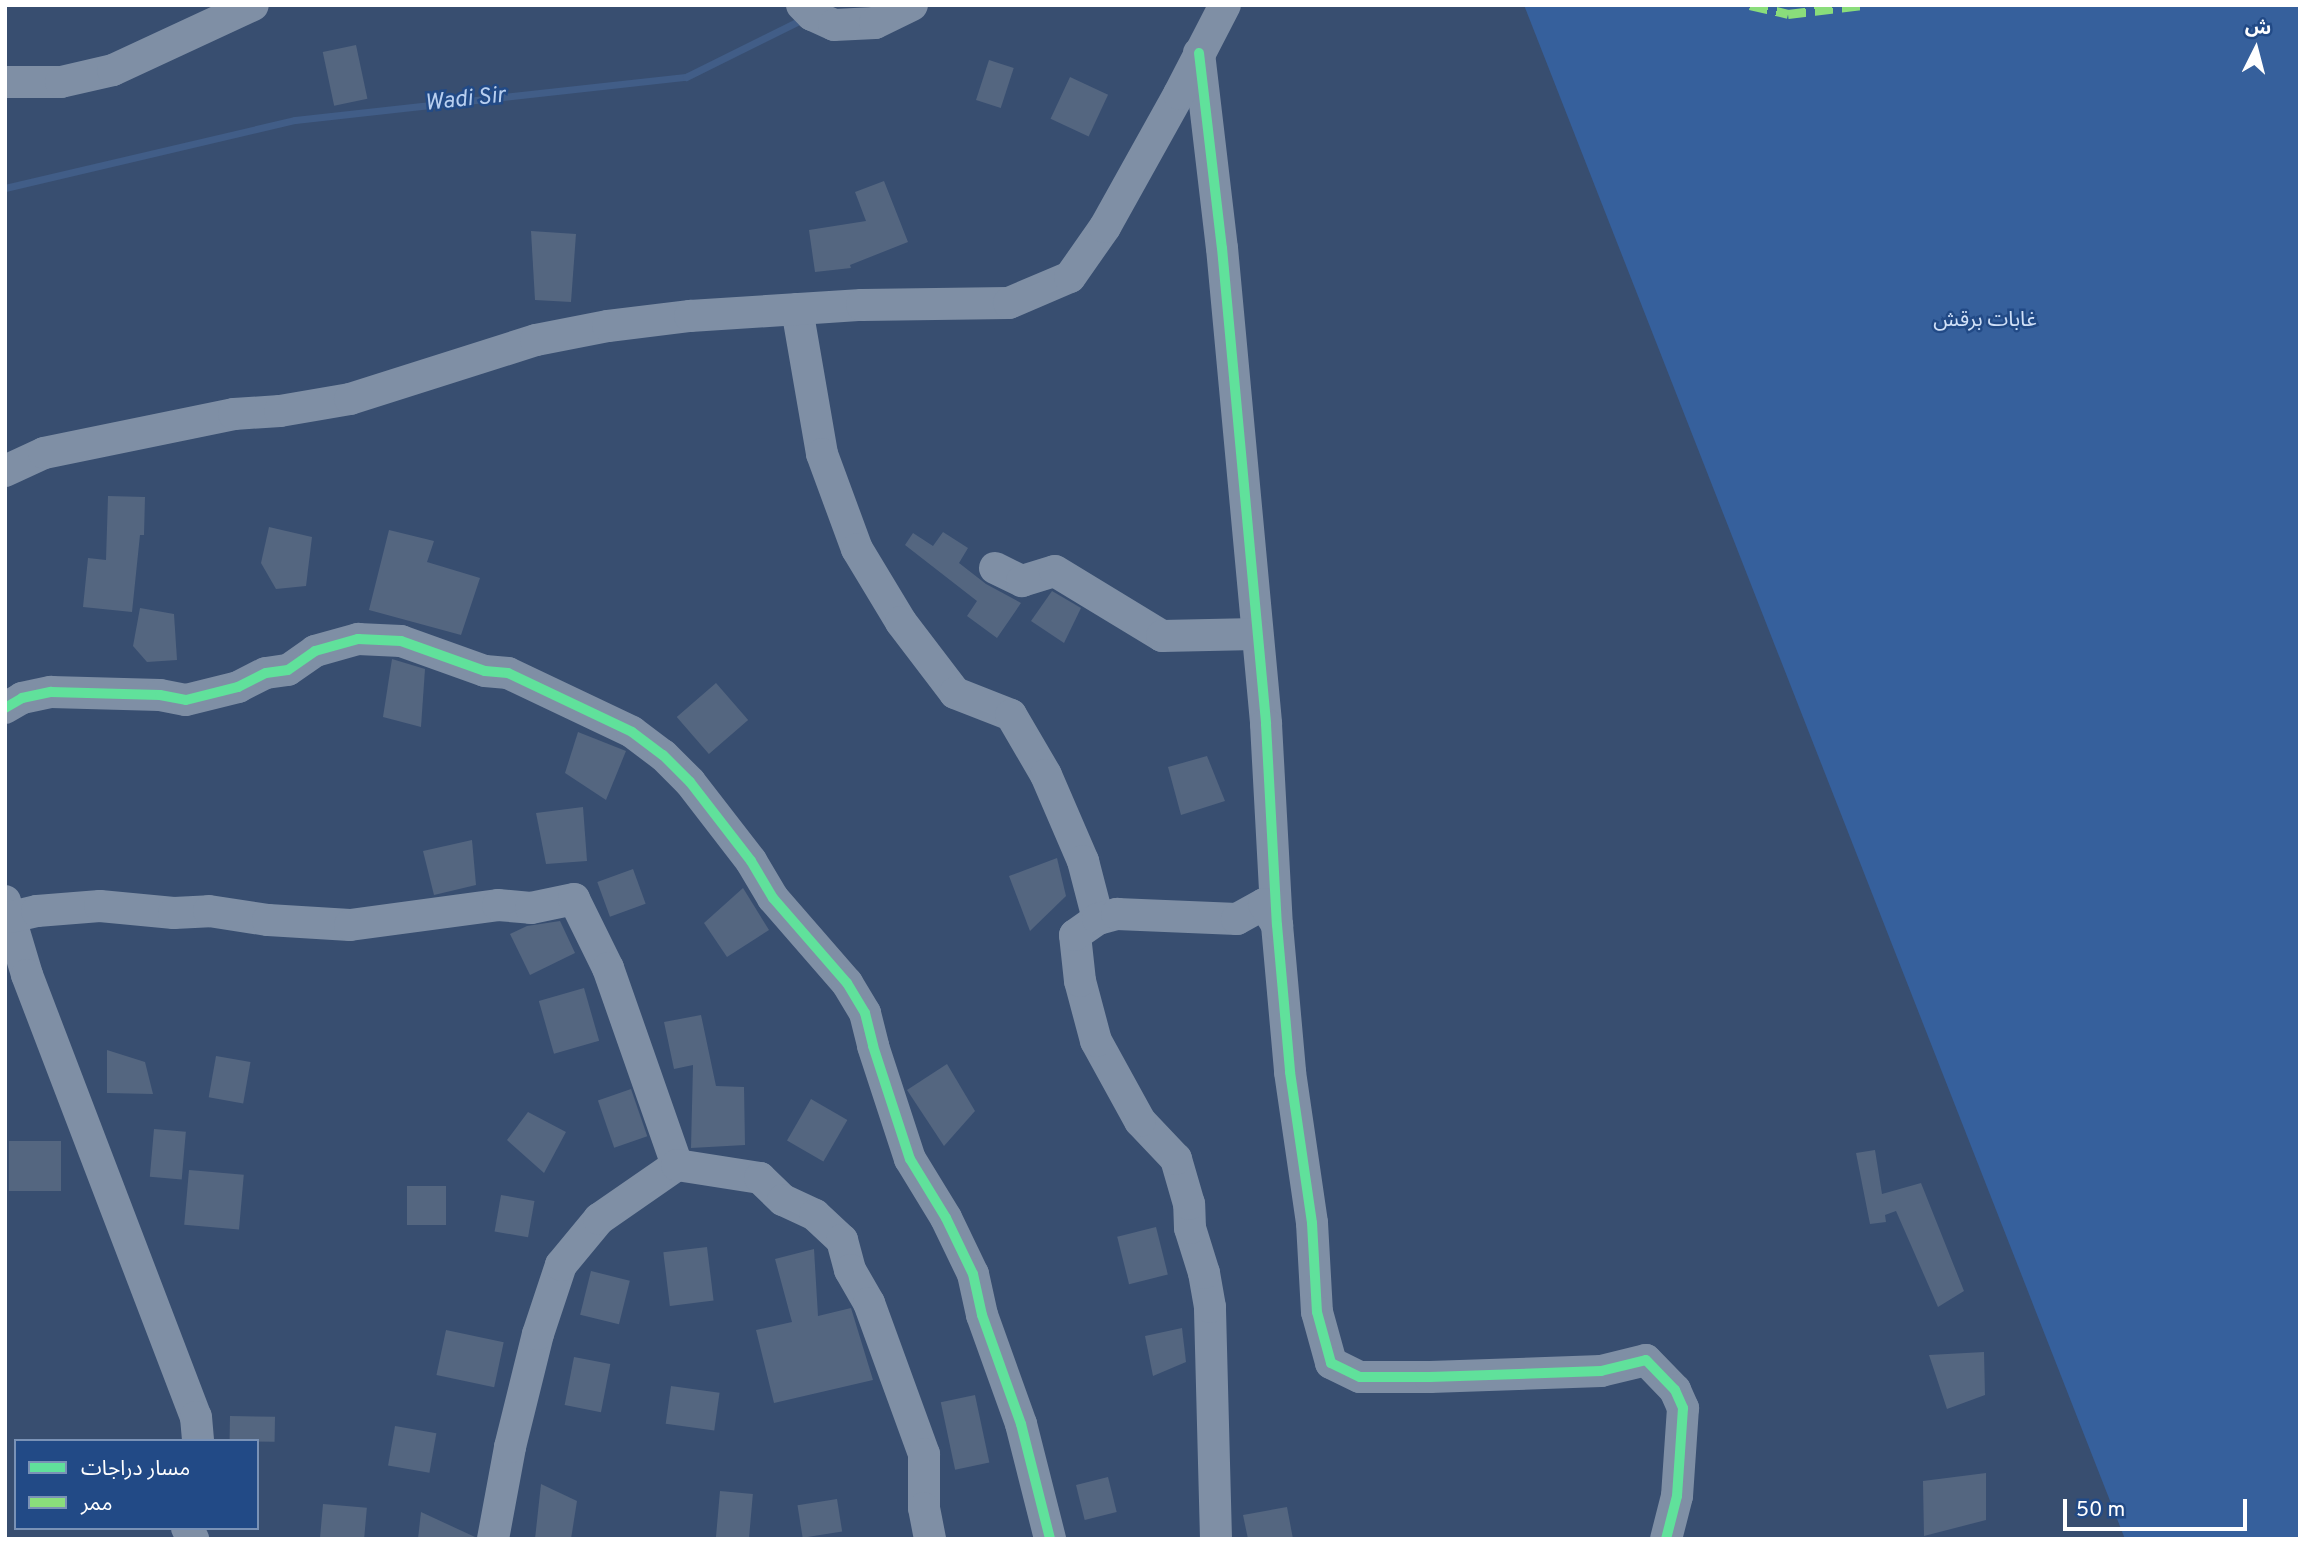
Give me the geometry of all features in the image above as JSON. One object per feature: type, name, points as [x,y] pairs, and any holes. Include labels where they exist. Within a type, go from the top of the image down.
[{"type":"street","points":[[5,82],[61,82],[113,70],[253,5]]},
{"type":"street","points":[[802,5],[812,15],[834,25],[875,23],[912,5]]},
{"type":"street","points":[[5,471],[44,453],[234,414],[280,411],[350,399],[548,338],[676,318],[797,309],[1009,303],[1070,277],[1105,227],[1180,94],[1225,5]]},
{"type":"street","points":[[1199,53],[1222,248],[1273,796],[1277,926],[1290,1072],[1312,1223],[1317,1312],[1331,1363],[1360,1377],[1430,1377],[1601,1371],[1646,1360],[1675,1390],[1683,1408],[1677,1496],[1665,1539]]},
{"type":"street","points":[[797,309],[822,454],[856,548],[901,622],[955,693],[1011,715],[1046,775],[1083,861],[1098,919]]},
{"type":"street","points":[[996,568],[1022,581],[1055,571],[1162,636],[1256,634]]},
{"type":"street","points":[[5,708],[22,698],[51,692],[160,695],[186,700],[238,687],[266,673],[288,670],[315,651],[358,639],[401,642],[485,671],[508,673],[632,732],[663,755],[690,782],[736,841],[773,898],[847,983],[866,1013],[873,1046],[911,1159],[946,1218],[973,1274],[982,1315],[1021,1424],[1050,1539]]},
{"type":"street","points":[[198,1439],[196,1417],[32,988],[8,909],[37,911],[100,906],[174,914],[209,911],[268,920],[349,925],[498,905],[531,908],[574,899],[608,968],[677,1165]]},
{"type":"street","points":[[1216,1539],[1212,1458],[1212,1352],[1204,1273],[1190,1228],[1189,1204],[1176,1159],[1140,1121],[1096,1041],[1080,981],[1075,935],[1098,919],[1116,914],[1237,919],[1264,904],[1277,926]]},
{"type":"street","points":[[493,1539],[510,1447],[538,1334],[561,1265],[599,1219],[677,1165],[760,1178],[783,1200],[815,1214],[842,1240],[850,1270],[870,1303],[924,1454],[924,1508],[930,1539]]},
{"type":"green space","name":"غابات برقش","points":[[1524,5],[2300,5],[2300,1539],[2125,1539]]},
{"type":"building","points":[[356,45],[367,99],[334,106],[323,52]]},
{"type":"building","points":[[989,60],[1014,68],[1001,108],[976,100]]},
{"type":"building","points":[[1070,77],[1108,95],[1089,136],[1051,119]]},
{"type":"building","points":[[884,181],[908,242],[850,265],[851,268],[815,272],[809,230],[866,221],[855,192]]},
{"type":"building","points":[[531,231],[576,234],[571,302],[535,300]]},
{"type":"building","points":[[108,496],[145,497],[144,535],[140,535],[132,612],[83,607],[88,558],[106,560]]},
{"type":"building","points":[[269,527],[312,537],[306,586],[276,589],[261,563]]},
{"type":"building","points":[[389,530],[434,541],[427,562],[480,578],[461,635],[369,610]]},
{"type":"building","points":[[943,532],[968,548],[959,563],[986,584],[1021,603],[997,638],[967,616],[977,601],[905,545],[913,533],[933,546]]},
{"type":"building","points":[[1052,591],[1081,608],[1064,643],[1031,621]]},
{"type":"building","points":[[140,608],[174,614],[177,660],[147,662],[133,646]]},
{"type":"building","points":[[392,659],[425,669],[421,727],[383,717]]},
{"type":"building","points":[[716,683],[748,720],[709,754],[677,717]]},
{"type":"building","points":[[578,732],[626,751],[606,800],[565,773]]},
{"type":"building","points":[[1207,756],[1225,801],[1181,815],[1168,767]]},
{"type":"building","points":[[583,807],[587,861],[546,864],[536,813]]},
{"type":"building","points":[[472,840],[476,885],[434,895],[423,851]]},
{"type":"building","points":[[1057,858],[1066,896],[1030,931],[1009,876]]},
{"type":"building","points":[[633,869],[646,904],[610,917],[597,882]]},
{"type":"building","points":[[743,888],[769,930],[727,957],[704,923]]},
{"type":"building","points":[[560,921],[575,953],[530,975],[510,934],[527,926]]},
{"type":"building","points":[[584,988],[599,1041],[554,1054],[539,1001]]},
{"type":"building","points":[[701,1015],[716,1086],[744,1087],[745,1145],[691,1148],[693,1065],[674,1069],[664,1022]]},
{"type":"building","points":[[107,1050],[145,1062],[153,1094],[107,1093]]},
{"type":"building","points":[[216,1056],[250,1062],[243,1103],[209,1097]]},
{"type":"building","points":[[947,1064],[975,1111],[944,1146],[907,1090]]},
{"type":"building","points":[[631,1089],[647,1136],[614,1148],[598,1100]]},
{"type":"building","points":[[811,1099],[847,1120],[823,1162],[787,1141]]},
{"type":"building","points":[[528,1112],[566,1132],[544,1173],[507,1140]]},
{"type":"building","points":[[154,1129],[186,1132],[182,1180],[150,1177]]},
{"type":"building","points":[[9,1141],[61,1141],[61,1191],[9,1191]]},
{"type":"building","points":[[1875,1150],[1882,1194],[1921,1183],[1964,1291],[1938,1307],[1896,1211],[1885,1215],[1886,1222],[1870,1224],[1856,1153]]},
{"type":"building","points":[[189,1170],[244,1175],[239,1230],[184,1225]]},
{"type":"building","points":[[407,1186],[446,1186],[446,1225],[407,1225]]},
{"type":"building","points":[[501,1195],[534,1201],[528,1237],[495,1231]]},
{"type":"building","points":[[1156,1227],[1168,1275],[1129,1284],[1117,1237]]},
{"type":"building","points":[[707,1247],[714,1301],[670,1306],[663,1252]]},
{"type":"building","points":[[814,1249],[818,1316],[851,1308],[873,1380],[774,1403],[756,1330],[792,1322],[775,1259]]},
{"type":"building","points":[[591,1271],[630,1281],[619,1324],[580,1315]]},
{"type":"building","points":[[1182,1328],[1186,1362],[1153,1376],[1145,1336]]},
{"type":"building","points":[[446,1330],[504,1342],[494,1387],[436,1375]]},
{"type":"building","points":[[1984,1352],[1985,1395],[1947,1409],[1929,1355]]},
{"type":"building","points":[[574,1357],[610,1364],[601,1412],[565,1405]]},
{"type":"building","points":[[671,1386],[720,1393],[714,1430],[666,1424]]},
{"type":"building","points":[[975,1395],[989,1462],[955,1470],[941,1402]]},
{"type":"building","points":[[230,1416],[275,1417],[275,1442],[230,1439]]},
{"type":"building","points":[[395,1426],[436,1433],[429,1473],[388,1465]]},
{"type":"building","points":[[1986,1473],[1986,1520],[1924,1536],[1923,1481]]},
{"type":"building","points":[[1108,1477],[1117,1512],[1085,1520],[1076,1485]]},
{"type":"building","points":[[541,1484],[577,1501],[571,1539],[535,1539]]},
{"type":"building","points":[[720,1491],[753,1494],[749,1539],[716,1539]]},
{"type":"building","points":[[837,1499],[842,1532],[803,1538],[797,1505]]},
{"type":"building","points":[[323,1504],[367,1508],[364,1539],[320,1539]]},
{"type":"building","points":[[1287,1507],[1293,1539],[1248,1539],[1243,1515]]},
{"type":"building","points":[[421,1512],[475,1537],[475,1539],[418,1539]]},
{"type":"waterway","name":"Wadi Sir","points":[[5,188],[295,120],[686,77],[803,19]]},
{"type":"marked path","points":[[1750,5],[1788,14],[1862,5]]},
{"type":"cycle path","points":[[1199,53],[1222,248],[1266,724],[1277,925],[1290,1072],[1312,1223],[1317,1312],[1331,1363],[1360,1377],[1430,1377],[1601,1371],[1646,1360],[1675,1390],[1683,1408],[1677,1496],[1666,1539]]},
{"type":"cycle path","points":[[5,708],[22,698],[51,692],[160,695],[186,700],[238,687],[266,673],[288,670],[315,651],[358,639],[401,641],[485,671],[508,673],[632,732],[663,755],[690,782],[751,861],[773,898],[847,983],[865,1013],[910,1159],[946,1218],[973,1274],[982,1315],[1021,1424],[1050,1539]]}]
